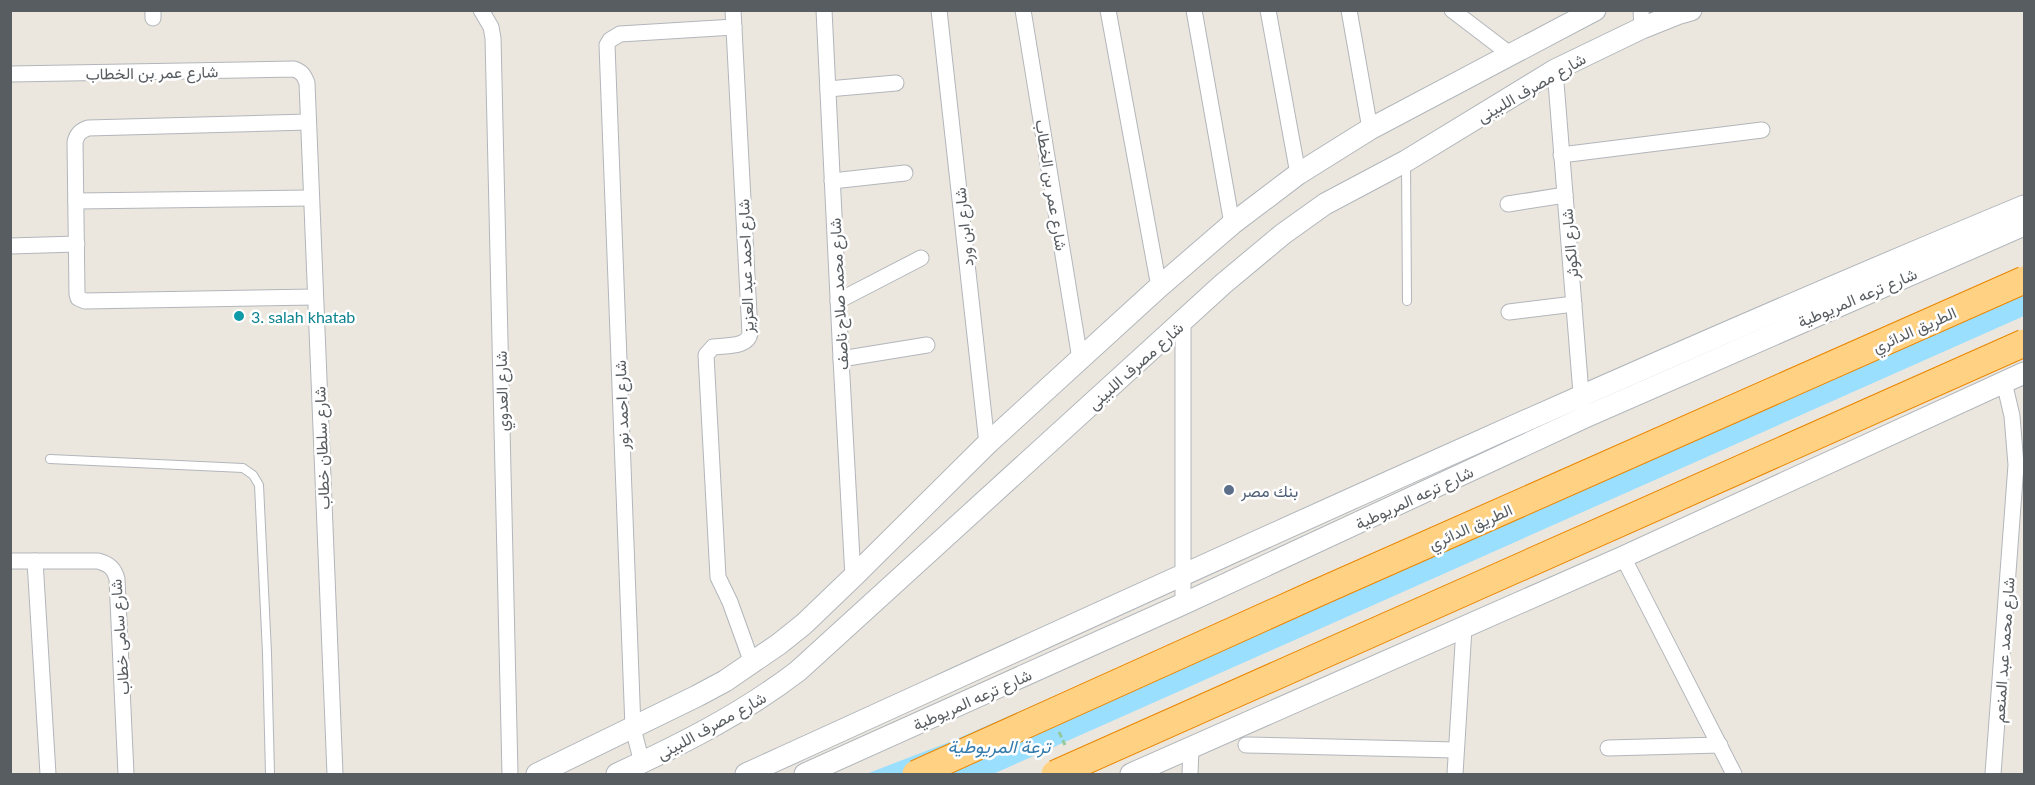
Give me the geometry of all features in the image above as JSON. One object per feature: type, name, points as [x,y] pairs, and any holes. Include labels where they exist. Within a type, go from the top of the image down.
[{"type":"highway","name":"الطريق الدائري","points":[[916,774],[1315,594],[2025,280]]},
{"type":"highway","points":[[1055,774],[2025,343]]},
{"type":"main road","name":"شارع مصرف اللبينى","points":[[537,774],[697,696],[752,663],[804,624],[987,444],[1159,287],[1232,224],[1298,174],[1370,129],[1595,10]]},
{"type":"main road","name":"شارع مصرف اللبينى","points":[[617,774],[740,712],[798,671],[1183,321],[1283,234],[1325,204],[1406,161],[1642,19],[1682,12]]},
{"type":"main road","points":[[746,774],[1257,540],[1581,397],[2014,223],[2025,206]]},
{"type":"main road","name":"شارع ترعه المريوطية","points":[[805,774],[1184,604],[1583,418],[2014,223]]},
{"type":"main road","points":[[1131,774],[1623,557],[2025,373]]},
{"type":"street","name":"شارع العدوي","points":[[481,10],[491,27],[493,38],[510,774]]},
{"type":"street","name":"شارع احمد عبد العزيز","points":[[733,10],[750,333],[745,342],[713,347],[706,356],[718,577],[730,602],[752,663]]},
{"type":"street","name":"شارع محمد صلاح ناصف","points":[[824,10],[853,577]]},
{"type":"street","name":"شارع ابن ورد","points":[[939,10],[987,444]]},
{"type":"street","name":"شارع عمر بن الخطاب","points":[[1023,10],[1080,359]]},
{"type":"street","points":[[1108,10],[1159,287]]},
{"type":"street","points":[[1194,10],[1232,224]]},
{"type":"street","points":[[1268,10],[1298,174]]},
{"type":"street","points":[[1349,10],[1370,129]]},
{"type":"street","points":[[1452,10],[1511,55]]},
{"type":"street","name":"شارع احمد نور","points":[[642,763],[633,728],[607,45],[620,34],[734,27]]},
{"type":"street","name":"شارع عمر بن الخطاب","points":[[10,74],[294,69]]},
{"type":"street","name":"شارع سلطان خطاب","points":[[294,69],[305,76],[307,83],[335,774]]},
{"type":"street","name":"شارع الكوثر","points":[[1555,70],[1583,418]]},
{"type":"street","points":[[828,89],[896,83]]},
{"type":"street","points":[[308,122],[81,130],[76,135],[75,142],[77,294],[81,301],[315,297]]},
{"type":"street","points":[[1562,155],[1762,130]]},
{"type":"street","points":[[832,181],[905,173]]},
{"type":"street","points":[[1508,204],[1565,195]]},
{"type":"street","points":[[76,201],[310,198]]},
{"type":"street","points":[[10,246],[77,244]]},
{"type":"street","points":[[838,301],[921,258]]},
{"type":"street","points":[[1509,312],[1574,304]]},
{"type":"street","points":[[1183,321],[1184,604]]},
{"type":"street","points":[[841,359],[927,345]]},
{"type":"street","name":"شارع محمد عبد المنعم","points":[[1993,774],[2016,465],[2012,416],[2004,382]]},
{"type":"street","points":[[1623,557],[1734,774]]},
{"type":"street","name":"شارع سامى خطاب","points":[[10,561],[98,561],[114,570],[117,579],[126,774]]},
{"type":"street","points":[[35,561],[48,774]]},
{"type":"street","points":[[1455,774],[1464,628]]},
{"type":"street","points":[[1246,745],[1455,750]]},
{"type":"street","points":[[1608,748],[1720,745]]},
{"type":"street","points":[[1190,774],[1191,747]]},
{"type":"lane","points":[[1406,161],[1407,301]]},
{"type":"lane","points":[[50,459],[243,468],[253,475],[259,485],[270,774]]},
{"type":"water","name":"ترعة المريوطية","points":[[2024,270],[2024,316],[993,774],[866,774],[952,741]]},
{"type":"place","name":"3. salah khatab","points":[[239,316]]},
{"type":"place","name":"بنك مصر","points":[[1229,490]]}]
